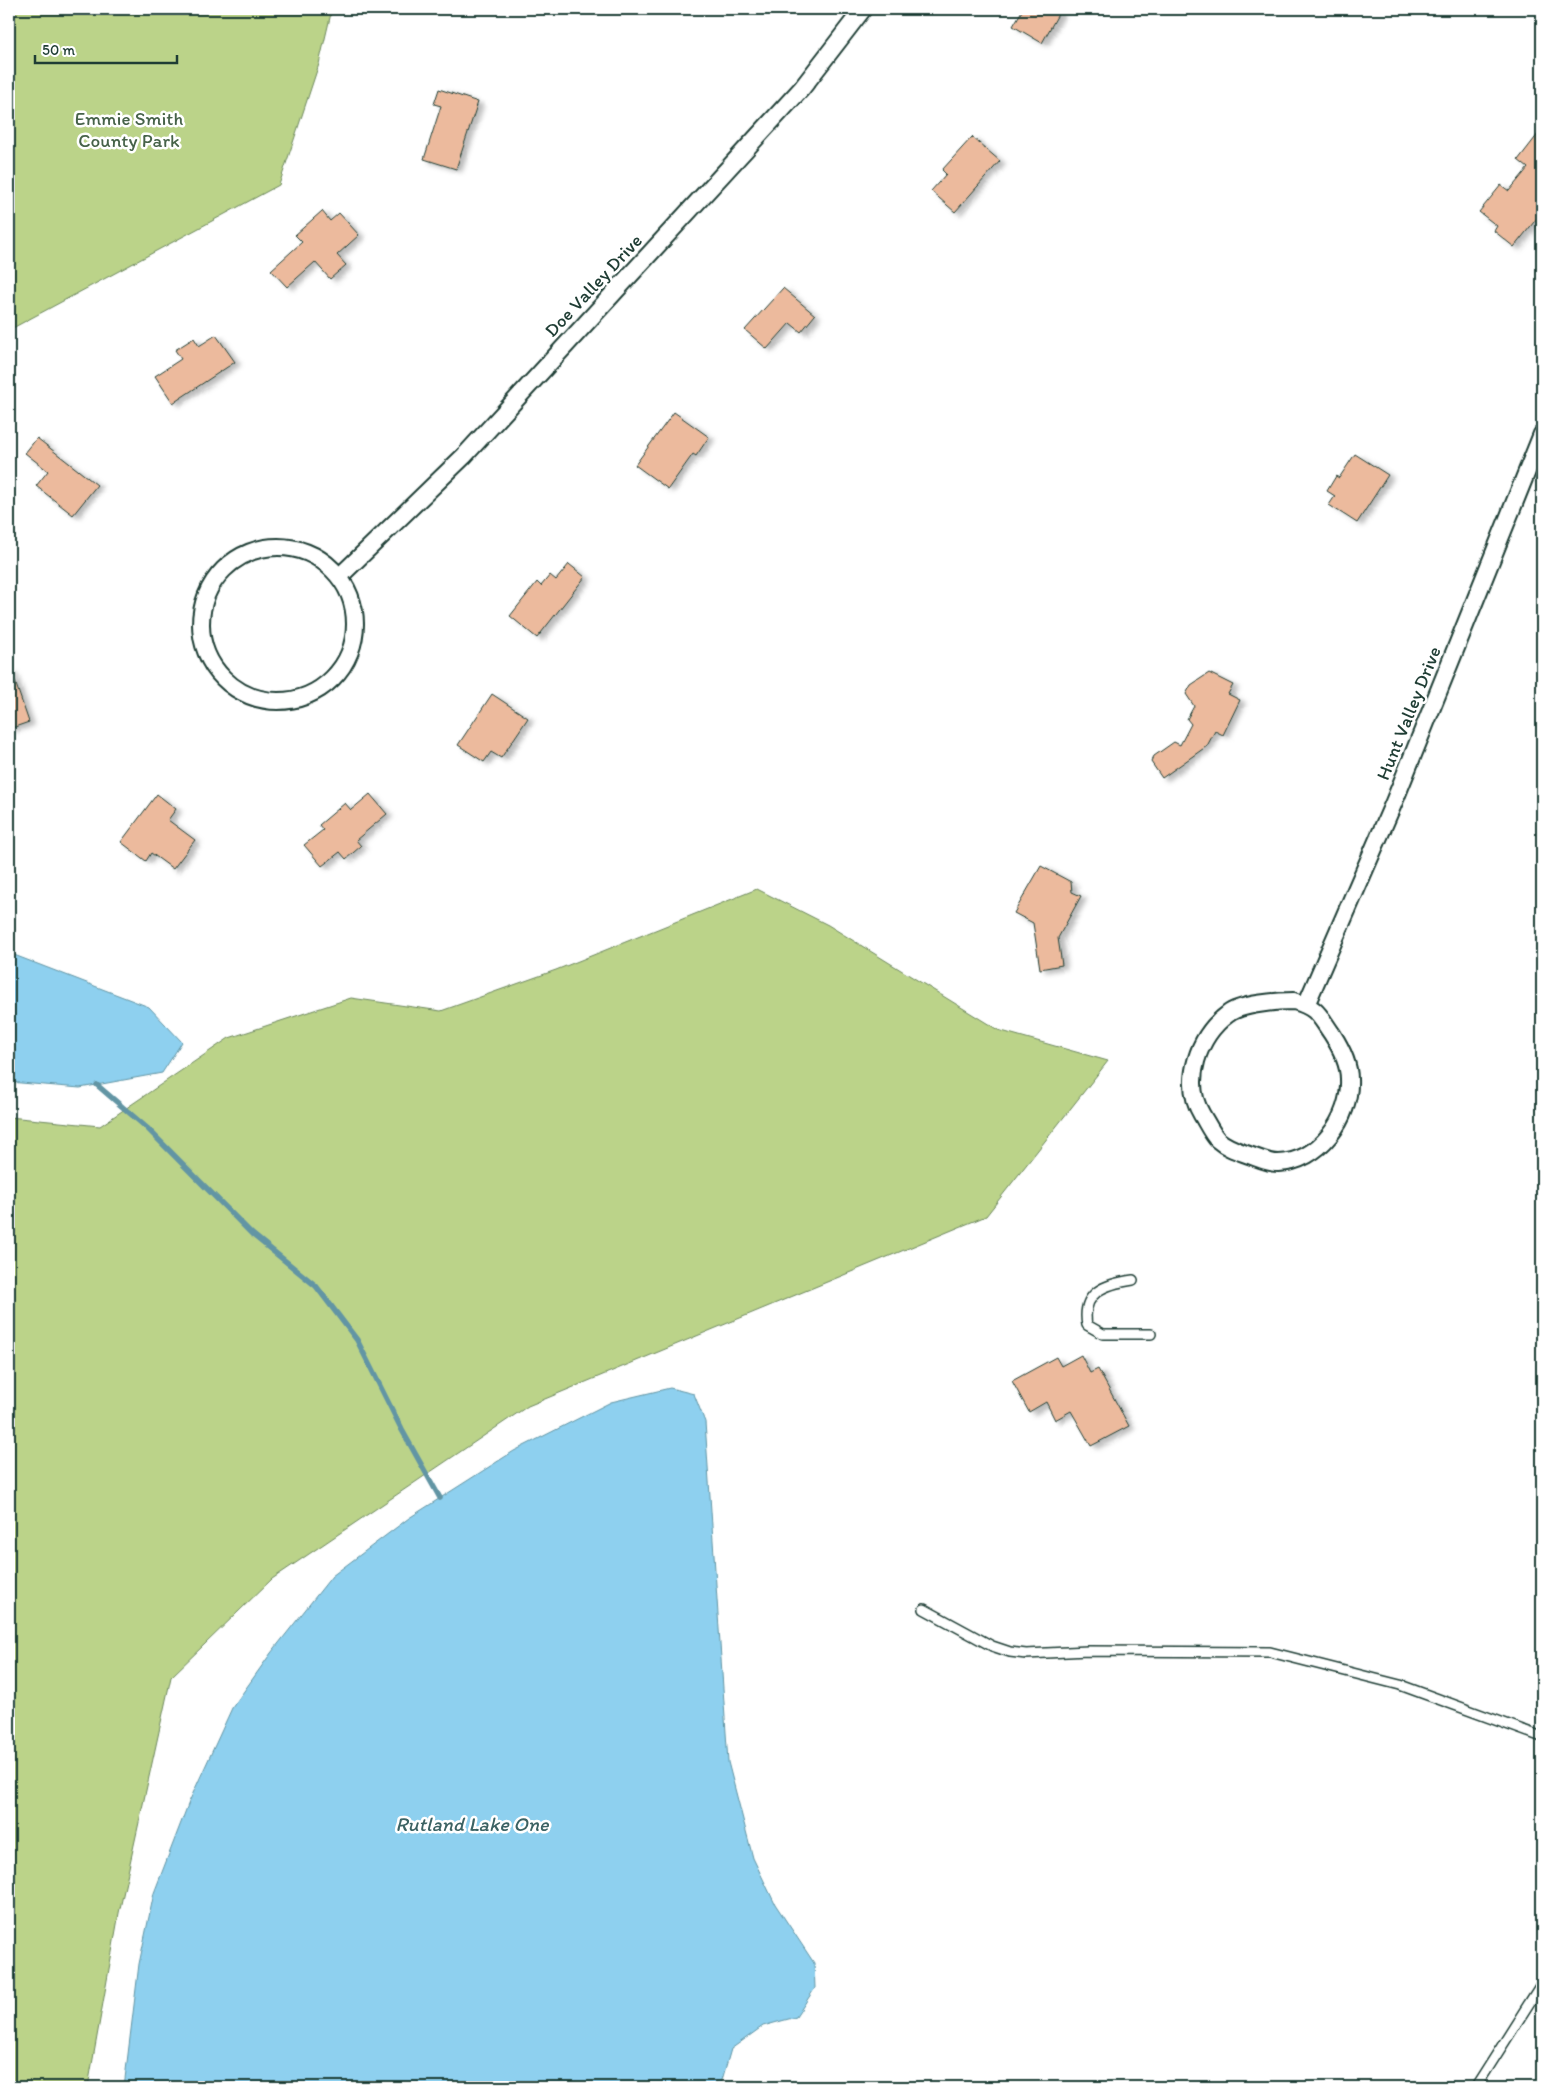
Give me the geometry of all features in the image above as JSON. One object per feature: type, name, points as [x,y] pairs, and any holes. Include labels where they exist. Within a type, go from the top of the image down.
[{"type":"street","name":"Doe Valley Drive","points":[[340,577],[464,456],[802,88],[863,9]]},
{"type":"street","name":"Hunt Valley Drive","points":[[1306,1005],[1394,802],[1542,434]]},
{"type":"street","points":[[270,548],[296,549],[320,559],[340,577],[350,596],[356,618],[353,643],[343,666],[326,685],[303,697],[278,701],[253,697],[231,684],[214,667],[204,645],[201,619],[207,594],[224,569],[245,554],[270,548]]},
{"type":"street","points":[[1294,1001],[1306,1005],[1315,1008],[1340,1046],[1347,1065],[1350,1081],[1342,1117],[1329,1137],[1304,1158],[1278,1163],[1230,1149],[1217,1139],[1195,1102],[1194,1070],[1204,1039],[1229,1013],[1269,1002],[1294,1001]]},
{"type":"lane","points":[[1132,1280],[1112,1283],[1098,1291],[1089,1300],[1085,1313],[1087,1325],[1103,1334],[1151,1334]]},
{"type":"lane","points":[[924,1609],[992,1646],[1018,1653],[1088,1650],[1270,1652],[1400,1685],[1542,1737]]},
{"type":"lane","points":[[1476,2087],[1542,1983]]},
{"type":"green space","name":"Emmie Smith County Park","points":[[9,9],[332,9],[319,64],[279,185],[9,330]]},
{"type":"green space","points":[[757,889],[828,925],[998,1030],[1108,1061],[986,1216],[528,1406],[272,1579],[171,1677],[119,1913],[88,2087],[9,2087],[9,1117],[100,1126],[229,1038],[351,998],[441,1011],[556,970]]},
{"type":"water","points":[[9,953],[149,1007],[182,1042],[162,1073],[80,1088],[9,1082]]},
{"type":"water","name":"Rutland Lake One","points":[[670,1388],[694,1394],[705,1422],[728,1762],[753,1858],[775,1904],[814,1963],[815,1988],[796,2017],[763,2026],[731,2049],[720,2087],[124,2087],[139,1964],[154,1893],[189,1802],[232,1708],[271,1653],[332,1576],[409,1518],[514,1451],[611,1402]]},
{"type":"building","points":[[1023,9],[1061,9],[1042,43],[1013,26]]},
{"type":"building","points":[[439,89],[478,102],[456,169],[424,159],[441,106],[434,104]]},
{"type":"building","points":[[1542,129],[1542,212],[1514,247],[1494,231],[1497,226],[1479,212],[1501,185],[1509,191],[1528,168],[1518,160]]},
{"type":"building","points":[[972,137],[1000,161],[955,212],[931,191],[946,174],[942,170]]},
{"type":"building","points":[[322,211],[330,221],[339,213],[359,235],[337,255],[346,265],[330,279],[315,262],[287,287],[271,270],[302,242],[295,235]]},
{"type":"building","points":[[783,288],[815,315],[801,332],[790,323],[767,349],[745,330]]},
{"type":"building","points":[[216,335],[235,362],[173,403],[155,376],[181,359],[175,350],[194,338],[199,346]]},
{"type":"building","points":[[674,412],[709,437],[696,456],[693,454],[668,489],[635,465]]},
{"type":"building","points":[[37,438],[97,485],[73,515],[36,486],[48,471],[25,453]]},
{"type":"building","points":[[1355,454],[1388,475],[1357,523],[1329,505],[1335,496],[1327,491],[1336,476],[1339,478]]},
{"type":"building","points":[[569,564],[585,577],[537,638],[510,616],[537,582],[541,586],[550,575],[556,580]]},
{"type":"building","points":[[9,670],[11,670],[29,722],[9,729]]},
{"type":"building","points":[[1209,673],[1233,685],[1228,694],[1240,700],[1223,735],[1215,731],[1207,746],[1162,778],[1151,762],[1154,756],[1174,742],[1180,745],[1191,724],[1187,719],[1194,706],[1186,694],[1191,685]]},
{"type":"building","points":[[492,694],[528,718],[501,758],[491,752],[484,762],[458,745]]},
{"type":"building","points":[[157,794],[176,809],[168,820],[195,840],[173,869],[151,853],[146,861],[121,842]]},
{"type":"building","points":[[370,794],[387,814],[356,840],[361,846],[346,859],[340,852],[322,866],[304,845],[323,830],[319,825],[345,803],[351,810]]},
{"type":"building","points":[[1041,866],[1071,882],[1072,892],[1081,896],[1058,938],[1062,965],[1040,969],[1033,923],[1014,913]]},
{"type":"building","points":[[1081,1355],[1090,1373],[1098,1369],[1129,1426],[1091,1446],[1071,1411],[1055,1420],[1046,1402],[1029,1412],[1012,1381],[1056,1357],[1061,1366]]},
{"type":"waterway","points":[[97,1085],[147,1128],[252,1234],[316,1286],[357,1340],[402,1430],[440,1498]]}]
